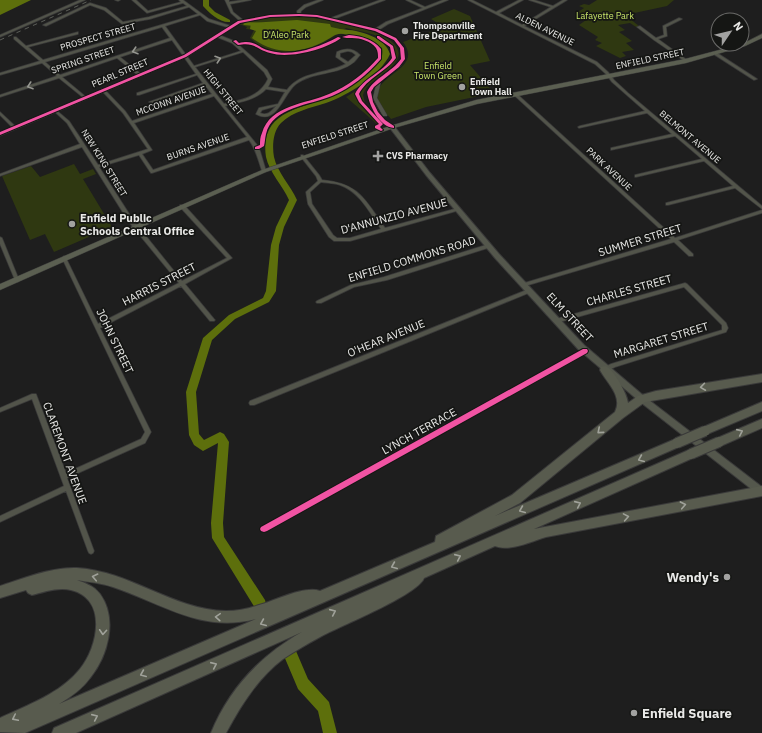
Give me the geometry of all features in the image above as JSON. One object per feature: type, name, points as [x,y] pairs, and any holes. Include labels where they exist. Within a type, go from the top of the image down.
[{"type":"highway","points":[[605,370],[623,398],[623,406],[619,415]]},
{"type":"highway","points":[[430,550],[446,536],[494,512],[522,495],[619,415],[642,399],[656,395],[762,378]]},
{"type":"highway","points":[[8,733],[762,406]]},
{"type":"highway","points":[[60,733],[762,423]]},
{"type":"highway","points":[[491,542],[511,541],[546,531],[762,491]]},
{"type":"highway","points":[[218,733],[230,708],[244,688],[257,672],[280,652],[316,632],[404,589],[424,572]]},
{"type":"highway","points":[[0,592],[55,576],[70,574],[86,575],[108,580],[184,610],[226,618],[257,613],[301,598],[324,596]]},
{"type":"highway","points":[[0,599],[49,585],[72,584],[84,589],[96,600],[102,614],[104,627],[99,651],[89,669],[79,681],[52,700],[0,725]]},
{"type":"main road","name":"ENFIELD STREET","points":[[0,287],[267,169],[392,126],[459,106],[610,77],[716,54],[761,37]]},
{"type":"main road","name":"ELM STREET","points":[[392,126],[489,246],[528,291],[585,351],[605,370],[762,491]]},
{"type":"street","points":[[0,36],[83,0]]},
{"type":"street","points":[[134,0],[147,12],[183,1],[214,23],[230,27]]},
{"type":"street","points":[[242,21],[232,12],[228,2],[249,0]]},
{"type":"street","points":[[299,15],[299,11],[305,6],[321,0]]},
{"type":"street","points":[[330,19],[383,0]]},
{"type":"street","points":[[408,0],[425,8]]},
{"type":"street","points":[[376,30],[387,23],[446,0]]},
{"type":"street","name":"ALDEN AVENUE","points":[[470,0],[592,59],[603,68],[610,77]]},
{"type":"street","points":[[497,14],[521,0]]},
{"type":"street","points":[[531,0],[553,7]]},
{"type":"street","points":[[522,26],[565,0]]},
{"type":"street","points":[[45,25],[92,4],[105,9],[122,23],[149,18],[189,6]]},
{"type":"street","name":"PROSPECT STREET","points":[[0,74],[201,14]]},
{"type":"street","name":"PEARL STREET","points":[[0,134],[185,56],[242,21],[278,15],[299,15],[330,19],[376,30],[395,39],[400,44],[403,52],[403,59],[398,66],[369,90],[370,101],[387,125],[392,126]]},
{"type":"street","points":[[655,39],[666,35],[664,27],[666,25],[680,19]]},
{"type":"street","name":"HIGH STREET","points":[[163,26],[198,74],[249,138],[258,151],[267,169]]},
{"type":"street","points":[[639,27],[686,61]]},
{"type":"street","points":[[25,47],[77,33]]},
{"type":"street","points":[[218,36],[231,40],[269,75],[269,82],[265,88],[251,97],[223,105]]},
{"type":"street","points":[[15,38],[85,98]]},
{"type":"street","name":"SPRING STREET","points":[[0,96],[172,38]]},
{"type":"street","points":[[278,105],[260,109],[258,114],[264,116],[271,114],[276,110],[287,92],[297,82],[338,68],[347,63],[357,57],[358,55],[356,52],[346,50],[338,54],[338,57],[347,63]]},
{"type":"street","points":[[193,67],[243,51]]},
{"type":"street","points":[[716,54],[755,79]]},
{"type":"street","points":[[118,57],[140,75]]},
{"type":"street","points":[[138,94],[198,74]]},
{"type":"street","name":"BELMONT AVENUE","points":[[610,77],[648,112],[736,186],[762,210]]},
{"type":"street","points":[[151,102],[205,83]]},
{"type":"street","points":[[265,88],[287,92]]},
{"type":"street","points":[[96,167],[150,150],[119,107],[104,90]]},
{"type":"street","name":"MCCONN AVENUE","points":[[131,123],[215,94]]},
{"type":"street","name":"PARK AVENUE","points":[[516,95],[691,255]]},
{"type":"street","name":"NEW KING STREET","points":[[56,110],[68,122],[136,226],[212,320]]},
{"type":"street","points":[[580,127],[648,112]]},
{"type":"street","points":[[0,113],[15,128]]},
{"type":"street","points":[[612,149],[675,135]]},
{"type":"street","name":"BURNS AVENUE","points":[[140,153],[152,172],[249,138]]},
{"type":"street","points":[[0,175],[82,145]]},
{"type":"street","points":[[302,156],[318,176],[320,181],[336,182],[349,186],[384,229]]},
{"type":"street","points":[[636,176],[704,160]]},
{"type":"street","name":"D'ANNUNZIO AVENUE","points":[[320,181],[308,192],[308,199],[333,239],[343,240],[458,209]]},
{"type":"street","points":[[668,204],[736,186]]},
{"type":"street","name":"HARRIS STREET","points":[[97,327],[230,258],[182,206]]},
{"type":"street","name":"SUMMER STREET","points":[[523,285],[674,240],[762,210]]},
{"type":"street","points":[[0,238],[17,280]]},
{"type":"street","name":"ENFIELD COMMONS ROAD","points":[[319,302],[353,286],[385,279],[489,246]]},
{"type":"street","name":"JOHN STREET","points":[[64,258],[148,432],[143,441],[64,477]]},
{"type":"street","name":"CHARLES STREET","points":[[556,321],[685,285],[724,324],[724,331]]},
{"type":"street","name":"O'HEAR AVENUE","points":[[252,403],[528,291]]},
{"type":"street","name":"MARGARET STREET","points":[[605,370],[613,365],[724,331]]},
{"type":"street","name":"LYNCH TERRACE","points":[[264,529],[585,351]]},
{"type":"street","name":"CLAREMONT AVENUE","points":[[0,410],[34,396],[91,551]]},
{"type":"street","points":[[0,519],[67,488]]},
{"type":"green space","name":"Lafayette Park","points":[[597,0],[674,0],[667,6],[625,15],[639,26],[636,27],[630,23],[618,25],[625,30],[619,32],[632,41],[626,43],[634,50],[622,52],[626,56],[620,58],[596,46],[602,43],[595,40],[598,37],[579,25],[589,18],[575,14],[584,8],[579,6],[584,4],[589,5]]},
{"type":"green space","name":"Enfield Town Green","points":[[454,9],[470,16],[490,61],[470,65],[494,93],[426,107],[391,119],[379,105],[377,93],[381,85],[407,60],[408,52],[403,42],[444,27],[431,19]]},
{"type":"green space","name":"D'Aleo Park","points":[[294,16],[356,26],[374,32],[388,39],[397,47],[398,57],[395,63],[370,84],[363,95],[366,107],[379,123],[377,124],[346,97],[364,86],[383,70],[390,61],[392,53],[389,45],[375,35],[346,28],[329,39],[309,48],[298,52],[278,53],[268,51],[261,47],[250,38],[254,30],[246,29],[247,27],[239,24],[268,18]]},
{"type":"green space","points":[[74,164],[80,174],[93,169],[96,174],[83,179],[112,227],[54,252],[45,234],[30,240],[2,176],[31,166],[40,177]]},
{"type":"shaded area","points":[[0,0],[31,0],[0,15]]},
{"type":"shaded area","name":"D'Aleo Park","points":[[297,20],[330,24],[331,27],[349,31],[335,35],[314,46],[294,51],[283,51],[273,48],[252,38],[256,31],[250,29],[251,23]]},
{"type":"waterway","points":[[206,0],[206,6],[213,13],[228,21]]},
{"type":"waterway","points":[[246,24],[263,25]]},
{"type":"waterway","points":[[260,604],[218,538],[217,523],[224,442],[220,437],[203,446],[198,442],[194,435],[191,392],[208,338],[232,317],[266,300],[271,291],[275,245],[280,227],[293,200],[271,161],[269,142],[272,130],[279,121],[288,115],[324,102],[348,90],[383,63],[386,54],[385,48],[380,42],[362,35],[335,31]]},
{"type":"waterway","points":[[291,656],[303,684],[324,707],[330,733]]},
{"type":"railway","points":[[0,40],[91,0]]},
{"type":"cycle path","points":[[0,134],[185,56],[239,22],[270,16],[299,15],[317,16],[376,30],[395,39],[402,48],[403,59],[398,66],[372,86],[369,92],[371,102],[376,112],[383,121],[392,127]]},
{"type":"cycle path","points":[[257,148],[262,146],[264,133],[269,123],[276,115],[296,106],[337,92],[364,74],[380,58],[379,49],[372,43],[359,38],[344,37]]},
{"type":"cycle path","points":[[378,37],[392,47],[394,58],[386,68],[363,84],[357,94],[360,101],[381,124],[377,127],[381,130]]},
{"type":"cycle path","points":[[235,41],[238,44],[253,44],[272,53],[289,54],[307,51],[339,38]]},
{"type":"cycle path","points":[[264,529],[585,351]]},
{"type":"place","name":"Thompsonville Fire Department","points":[[405,31]]},
{"type":"place","name":"Enfield Town Hall","points":[[462,87]]},
{"type":"place","name":"CVS Pharmacy","points":[[378,156]]},
{"type":"place","name":"Enfield Public Schools Central Office","points":[[72,224]]},
{"type":"place","name":"Wendy's","points":[[727,577]]},
{"type":"place","name":"Enfield Square","points":[[634,713]]}]
